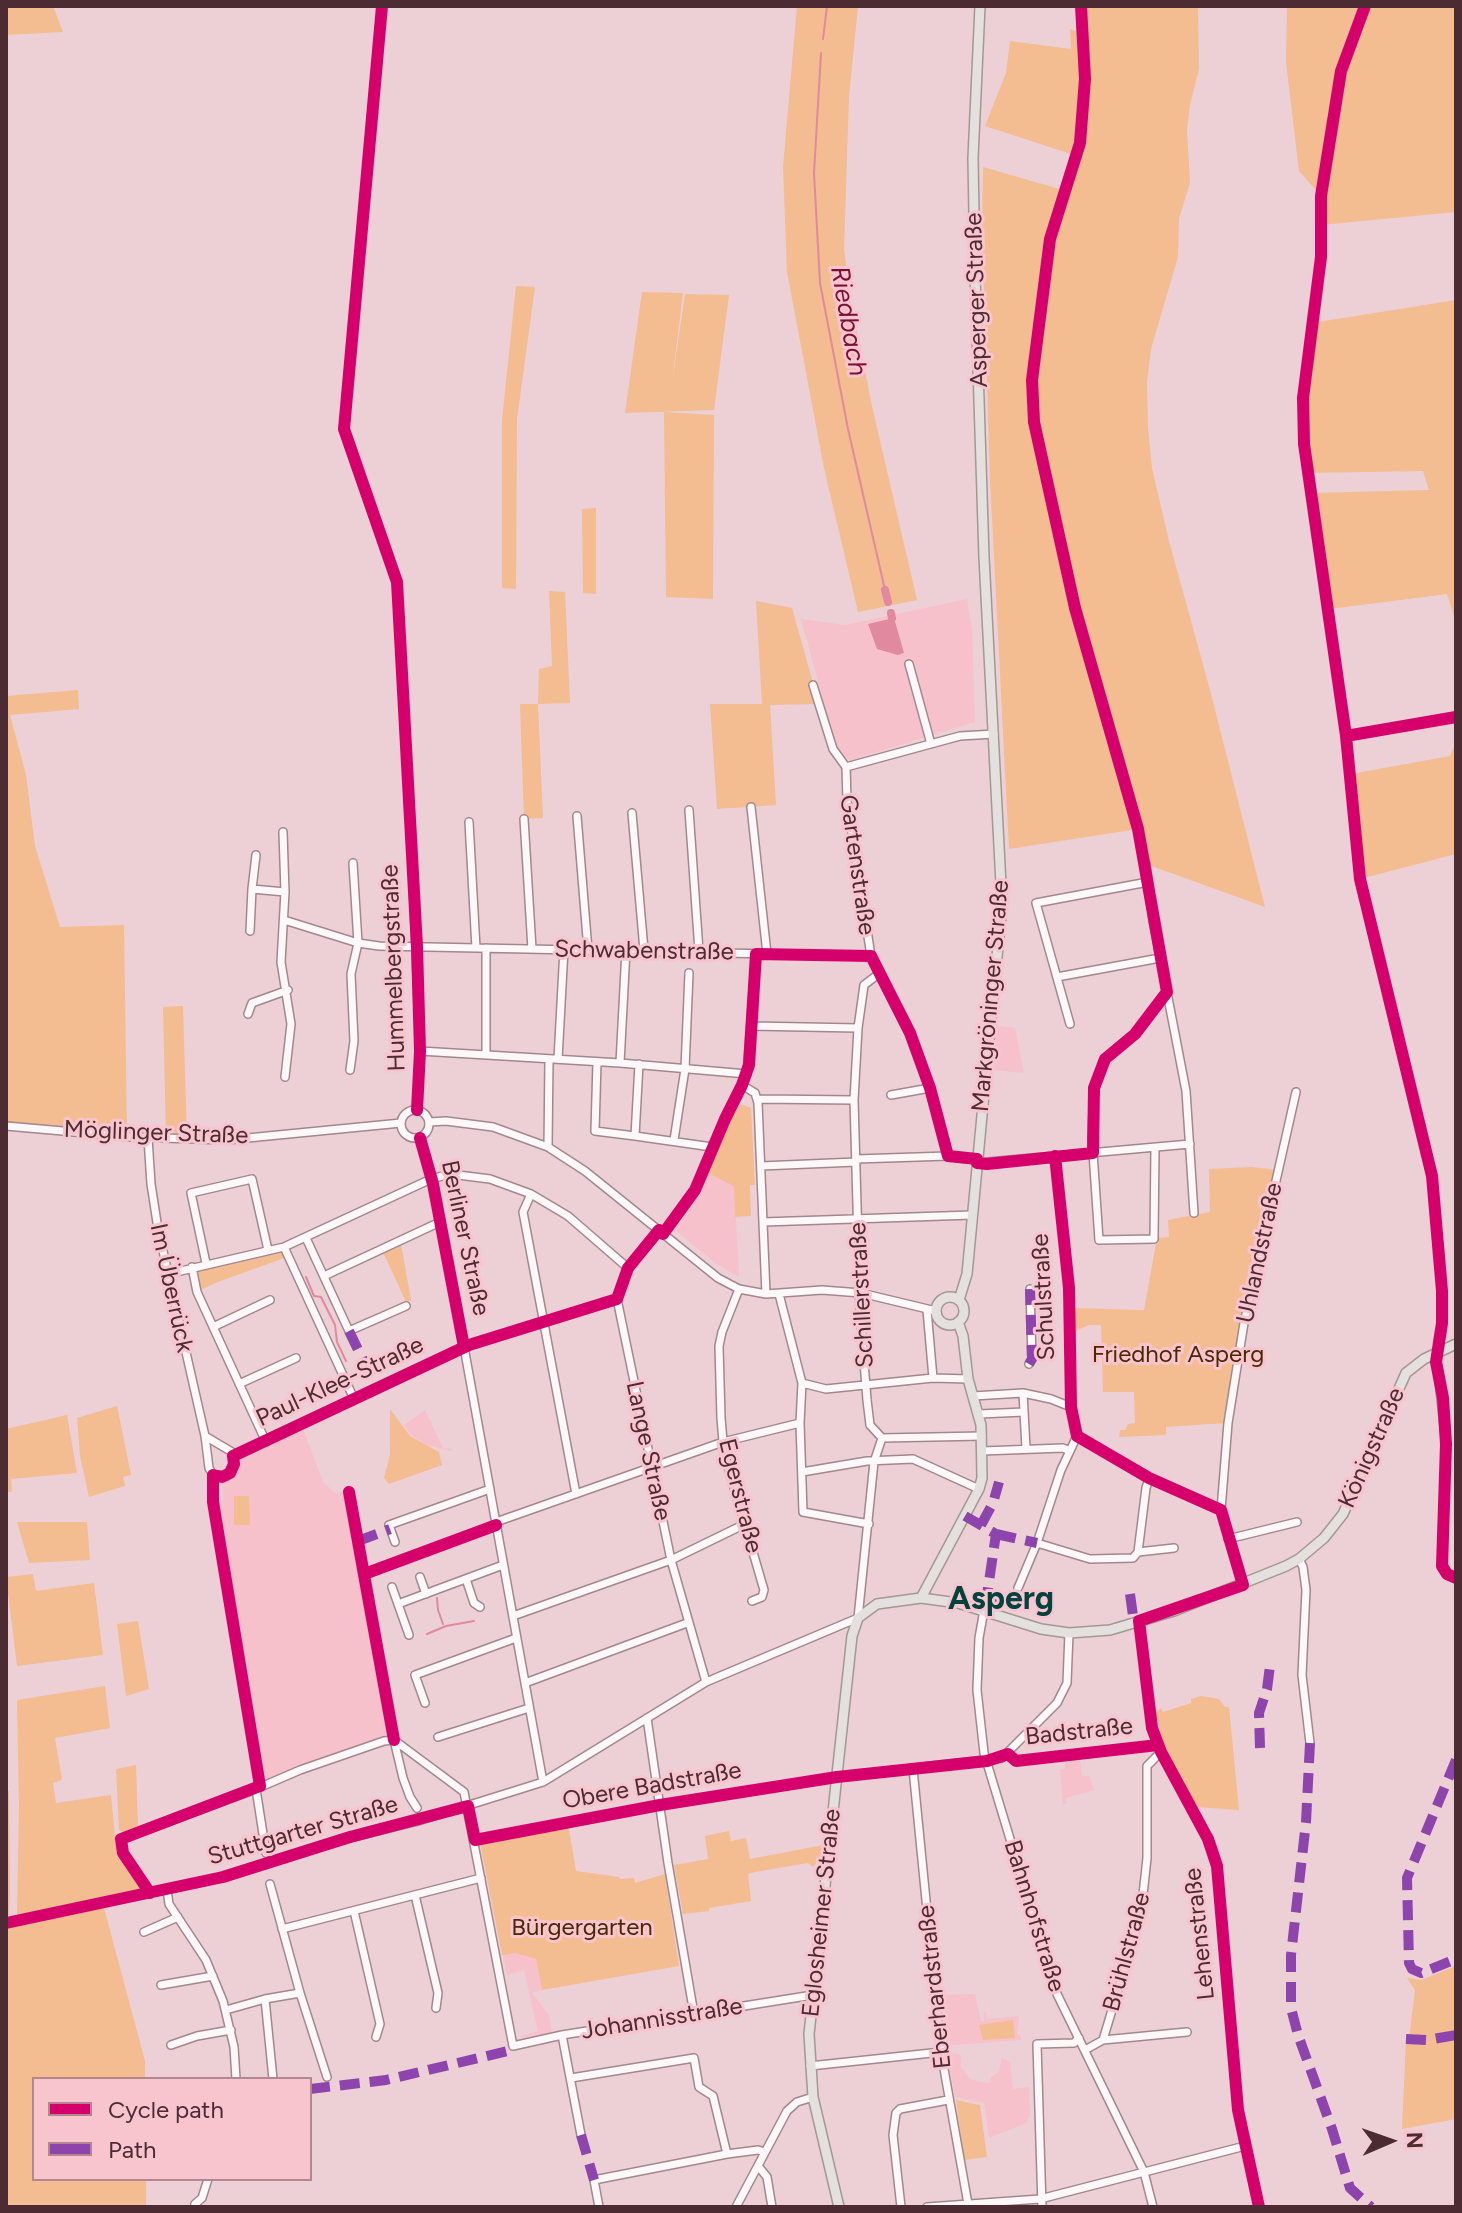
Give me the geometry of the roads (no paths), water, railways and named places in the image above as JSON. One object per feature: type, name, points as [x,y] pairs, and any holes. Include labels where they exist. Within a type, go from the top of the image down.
[{"type":"main road","name":"Asperger Straße","points":[[980,6],[973,158],[986,593]]},
{"type":"main road","name":"Markgröninger Straße","points":[[959,1300],[966,1284],[1002,904],[986,593]]},
{"type":"main road","points":[[921,1598],[979,1489],[982,1436],[958,1322],[964,1311],[959,1300],[944,1298],[932,1311],[944,1323],[958,1322]]},
{"type":"main road","points":[[1437,1352],[1456,1344]]},
{"type":"main road","name":"Königstraße","points":[[858,1618],[877,1604],[921,1598],[984,1610],[1041,1629],[1069,1633],[1110,1630],[1243,1585],[1299,1559],[1324,1538],[1345,1512],[1401,1379],[1412,1366],[1437,1352]]},
{"type":"main road","name":"Eglosheimer Straße","points":[[839,2207],[813,2097],[810,2066],[813,1995],[852,1636],[858,1618]]},
{"type":"street","points":[[909,664],[931,744]]},
{"type":"street","name":"Gartenstraße","points":[[813,685],[833,749],[846,767],[847,801],[871,956],[910,1033],[930,1088],[948,1156]]},
{"type":"street","points":[[846,767],[960,736],[994,734]]},
{"type":"street","points":[[751,807],[767,954]]},
{"type":"street","points":[[689,810],[699,951]]},
{"type":"street","points":[[632,813],[644,950]]},
{"type":"street","points":[[577,816],[588,950]]},
{"type":"street","points":[[524,819],[532,949]]},
{"type":"street","points":[[469,822],[476,948]]},
{"type":"street","name":"Hummelbergstraße","points":[[411,825],[420,1051],[417,1110]]},
{"type":"street","points":[[283,832],[285,892],[281,962],[288,990],[291,1024],[285,1077]]},
{"type":"street","points":[[250,931],[256,855]]},
{"type":"street","points":[[350,1070],[354,1041],[351,974],[358,943],[353,863]]},
{"type":"street","points":[[1146,864],[1160,958],[1186,1091],[1194,1213]]},
{"type":"street","points":[[1360,879],[1432,1173],[1442,1291],[1442,1323],[1437,1352],[1446,1444],[1442,1566],[1447,1574],[1456,1578]]},
{"type":"street","points":[[1070,1024],[1036,903],[1148,882]]},
{"type":"street","points":[[252,889],[285,892]]},
{"type":"street","name":"Schwabenstraße","points":[[284,920],[358,943],[417,947],[871,956]]},
{"type":"street","points":[[486,948],[486,1055]]},
{"type":"street","points":[[548,1147],[564,949]]},
{"type":"street","points":[[620,1063],[626,950]]},
{"type":"street","points":[[617,1299],[628,1268],[695,1190],[747,1074],[756,954]]},
{"type":"street","points":[[1057,977],[1160,958]]},
{"type":"street","points":[[674,1140],[685,1069],[689,973]]},
{"type":"street","name":"Schillerstraße","points":[[880,973],[864,985],[854,1100],[866,1386],[870,1425],[882,1438]]},
{"type":"street","points":[[248,1014],[252,1003],[288,990]]},
{"type":"street","points":[[1155,1148],[1154,1239],[1099,1240],[1093,1153],[1094,1088],[1105,1059],[1135,1034],[1167,992]]},
{"type":"street","points":[[751,1026],[858,1028]]},
{"type":"street","points":[[420,1051],[747,1074]]},
{"type":"street","points":[[597,1062],[595,1131],[712,1147]]},
{"type":"street","points":[[635,1136],[639,1064]]},
{"type":"street","points":[[742,1085],[758,1099],[766,1294]]},
{"type":"street","points":[[891,1095],[930,1088]]},
{"type":"street","name":"Uhlandstraße","points":[[1243,1585],[1221,1510],[1228,1423],[1244,1323],[1296,1092]]},
{"type":"street","points":[[758,1099],[854,1100]]},
{"type":"street","points":[[417,1110],[425,1114],[429,1122],[428,1130],[420,1138],[406,1136],[401,1123],[406,1113],[417,1110]]},
{"type":"street","points":[[429,1122],[493,1127],[548,1147],[585,1171],[718,1278],[739,1289],[766,1294],[822,1290],[861,1293],[932,1311],[933,1378]]},
{"type":"street","name":"Möglinger Straße","points":[[6,1126],[148,1138],[227,1140],[401,1123]]},
{"type":"street","name":"Im Überrück","points":[[148,1138],[151,1184],[168,1274],[213,1475],[222,1477],[230,1473],[233,1456]]},
{"type":"street","name":"Berliner Straße","points":[[420,1138],[464,1347],[543,1782]]},
{"type":"street","points":[[761,1166],[948,1156],[977,1161],[1190,1144]]},
{"type":"street","name":"Schulstraße","points":[[1055,1156],[1069,1288],[1071,1407],[1077,1436]]},
{"type":"street","points":[[168,1274],[284,1247],[431,1179],[450,1174],[511,1185],[531,1194],[568,1216],[628,1268]]},
{"type":"street","points":[[206,1263],[191,1193],[252,1179],[268,1250]]},
{"type":"street","points":[[531,1194],[523,1212],[576,1494]]},
{"type":"street","points":[[763,1222],[972,1215]]},
{"type":"street","points":[[324,1276],[440,1222]]},
{"type":"street","points":[[306,1238],[349,1331],[406,1306]]},
{"type":"street","points":[[284,1247],[354,1399]]},
{"type":"street","points":[[192,1267],[197,1292],[266,1442]]},
{"type":"street","name":"Egerstraße","points":[[739,1289],[719,1346],[723,1442],[764,1590],[762,1597],[752,1601]]},
{"type":"street","points":[[1029,1364],[1032,1359],[1030,1289]]},
{"type":"street","points":[[779,1294],[802,1383],[803,1512],[869,1524]]},
{"type":"street","name":"Paul-Klee-Straße","points":[[233,1456],[464,1347],[617,1299]]},
{"type":"street","name":"Lange Straße","points":[[617,1299],[671,1560],[706,1682]]},
{"type":"street","points":[[213,1327],[270,1300]]},
{"type":"street","points":[[239,1384],[296,1358]]},
{"type":"street","points":[[802,1383],[826,1389],[933,1378],[968,1379]]},
{"type":"street","points":[[973,1396],[1023,1393],[1071,1407]]},
{"type":"street","points":[[1023,1393],[1026,1448]]},
{"type":"street","points":[[979,1414],[1024,1412]]},
{"type":"street","points":[[496,1522],[723,1442],[800,1423]]},
{"type":"street","points":[[205,1436],[232,1452],[233,1456]]},
{"type":"street","points":[[858,1618],[874,1462],[882,1438],[982,1436]]},
{"type":"street","points":[[1018,1588],[1077,1436],[1149,1478],[1221,1510]]},
{"type":"street","points":[[982,1451],[1063,1448],[1070,1451]]},
{"type":"street","points":[[802,1472],[913,1459],[979,1489]]},
{"type":"street","points":[[1037,1543],[1090,1559],[1133,1558],[1138,1552],[1149,1478]]},
{"type":"street","points":[[389,1525],[490,1489]]},
{"type":"street","points":[[386,1516],[395,1542]]},
{"type":"street","points":[[1228,1539],[1297,1522]]},
{"type":"street","points":[[513,1616],[671,1560],[745,1524]]},
{"type":"street","points":[[1138,1552],[1174,1548]]},
{"type":"street","points":[[1299,1559],[1306,1590],[1302,1675],[1310,1743]]},
{"type":"street","points":[[398,1604],[503,1565]]},
{"type":"street","points":[[420,1577],[426,1594]]},
{"type":"street","points":[[466,1579],[474,1603],[480,1607]]},
{"type":"street","points":[[392,1587],[409,1635]]},
{"type":"street","name":"Bahnhofstraße","points":[[984,1610],[979,1638],[977,1690],[987,1761],[1057,1994],[1144,2172],[1153,2207]]},
{"type":"street","name":"Stuttgarter Straße","points":[[150,1893],[223,1877],[543,1782],[706,1682],[858,1618]]},
{"type":"street","name":"Lehenstraße","points":[[1139,1621],[1148,1703],[1159,1749],[1208,1839],[1217,1866],[1238,2110],[1259,2207]]},
{"type":"street","points":[[525,1683],[687,1623]]},
{"type":"street","points":[[837,1777],[987,1761],[1008,1754],[1057,1703],[1067,1684],[1069,1633]]},
{"type":"street","points":[[415,1675],[516,1638]]},
{"type":"street","points":[[411,1666],[425,1703]]},
{"type":"street","points":[[438,1737],[529,1708]]},
{"type":"street","points":[[647,1718],[694,2014]]},
{"type":"street","points":[[394,1740],[403,1778],[417,1808]]},
{"type":"street","points":[[121,1839],[384,1741],[394,1740],[460,1787],[468,1806],[481,1878],[282,1929]]},
{"type":"street","name":"Badstraße","points":[[1008,1754],[1016,1761],[1159,1749]]},
{"type":"street","name":"Brühlstraße","points":[[1085,2050],[1103,2040],[1141,1913],[1147,1863],[1147,1766],[1159,1749]]},
{"type":"street","name":"Eberhardstraße","points":[[913,1769],[941,2052],[968,2204]]},
{"type":"street","name":"Obere Badstraße","points":[[475,1840],[660,1805],[837,1777]]},
{"type":"street","points":[[256,1789],[266,1853]]},
{"type":"street","name":"Johannisstraße","points":[[481,1878],[513,2046],[562,2035],[813,1995]]},
{"type":"street","points":[[270,1884],[327,2077]]},
{"type":"street","points":[[167,1890],[169,1904],[213,1976],[226,2010],[236,2077]]},
{"type":"street","points":[[415,1895],[438,1993],[436,2008]]},
{"type":"street","points":[[354,1911],[380,2024],[376,2037]]},
{"type":"street","points":[[144,1932],[178,1917]]},
{"type":"street","points":[[161,1985],[213,1976]]},
{"type":"street","points":[[226,2010],[300,1993]]},
{"type":"street","points":[[265,1999],[273,2077]]},
{"type":"street","points":[[171,2045],[197,2036],[231,2030]]},
{"type":"street","points":[[1103,2040],[1187,2032]]},
{"type":"street","points":[[562,2035],[581,2135]]},
{"type":"street","points":[[1041,2203],[1037,2044],[1074,2043],[1079,2038]]},
{"type":"street","points":[[810,2066],[941,2052]]},
{"type":"street","points":[[571,2078],[694,2058],[699,2087],[713,2096],[727,2154]]},
{"type":"street","points":[[736,2207],[787,2111],[797,2102],[813,2097]]},
{"type":"street","points":[[901,2207],[893,2135],[896,2113],[900,2109],[948,2100]]},
{"type":"street","points":[[927,2207],[1041,2203],[1245,2146]]},
{"type":"street","points":[[599,2207],[594,2180],[727,2154],[765,2152]]},
{"type":"street","points":[[758,2166],[767,2177],[772,2207]]},
{"type":"street","points":[[195,2204],[202,2198],[207,2181]]},
{"type":"waterway","name":"Riedbach","points":[[823,39],[827,6]]},
{"type":"waterway","name":"Riedbach","points":[[821,53],[814,173],[820,283],[848,429],[885,590]]},
{"type":"waterway","points":[[885,590],[888,602]]},
{"type":"waterway","points":[[891,613],[892,618]]},
{"type":"waterway","points":[[306,1277],[314,1296],[321,1297],[335,1325],[337,1342],[346,1361]]},
{"type":"waterway","points":[[437,1598],[443,1624]]},
{"type":"waterway","points":[[427,1634],[446,1626],[474,1621]]},
{"type":"district","name":"Asperg","points":[[1001,1600]]},
{"type":"park label","name":"Friedhof Asperg","points":[[1178,1355]]},
{"type":"park label","name":"Bürgergarten","points":[[582,1928]]}]
